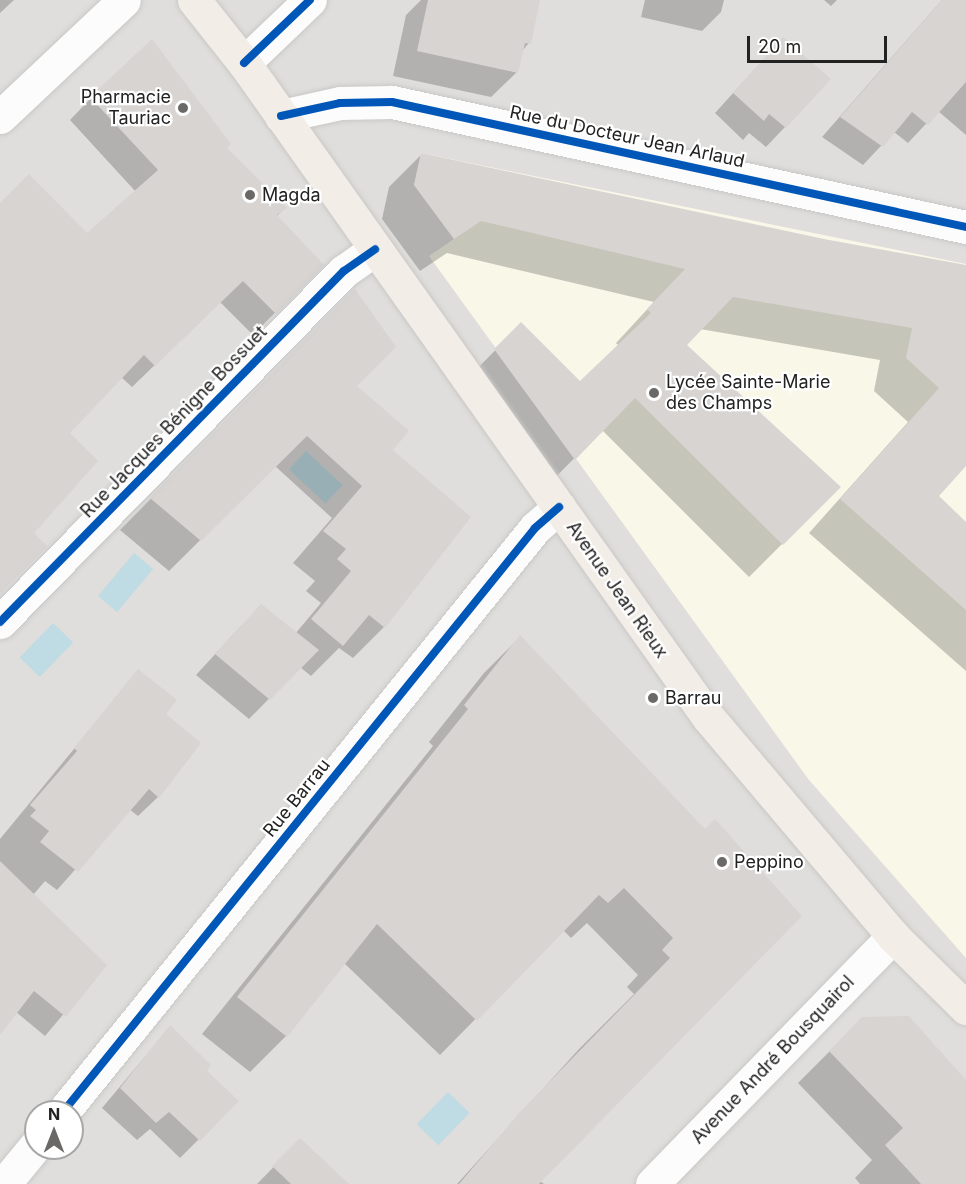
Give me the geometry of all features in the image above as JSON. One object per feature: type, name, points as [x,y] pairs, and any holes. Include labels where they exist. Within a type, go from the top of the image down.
[{"type":"main road","name":"Avenue Jean Rieux","points":[[194,0],[244,63],[708,717],[893,936],[966,1008]]},
{"type":"street","points":[[0,117],[124,0]]},
{"type":"street","points":[[244,63],[310,0]]},
{"type":"street","name":"Rue du Docteur Jean Arlaud","points":[[280,116],[340,103],[392,102],[966,227]]},
{"type":"street","name":"Rue Jacques Bénigne Bossuet","points":[[0,622],[344,271],[375,249]]},
{"type":"street","name":"Rue Barrau","points":[[73,1100],[535,528],[559,507]]},
{"type":"street","name":"Avenue André Bousquairol","points":[[652,1184],[893,936]]},
{"type":"street","points":[[4,1184],[24,1160]]},
{"type":"shaded area","points":[[0,0],[966,0],[966,1184],[0,1184]]},
{"type":"shaded area","points":[[421,153],[966,264],[966,958],[809,780],[429,256],[454,239],[414,185]]},
{"type":"water","points":[[306,451],[343,485],[326,503],[289,469]]},
{"type":"water","points":[[134,553],[153,569],[117,612],[98,596]]},
{"type":"water","points":[[53,623],[73,642],[40,677],[20,658]]},
{"type":"water","points":[[448,1092],[470,1113],[438,1145],[417,1124]]},
{"type":"building","points":[[428,0],[540,0],[531,44],[525,43],[518,73],[417,51]]},
{"type":"building","points":[[942,0],[966,0],[966,82],[928,125],[912,112],[883,147],[840,117]]},
{"type":"building","points":[[783,37],[831,79],[786,128],[769,114],[764,121],[733,93]]},
{"type":"building","points":[[152,39],[231,144],[227,148],[287,208],[277,215],[324,265],[276,314],[243,281],[155,366],[144,355],[70,433],[98,461],[34,533],[47,546],[0,594],[0,203],[29,174],[87,233],[158,170],[90,97]]},
{"type":"building","name":"Lycée Sainte-Marie des Champs","points":[[421,153],[824,239],[966,265],[966,466],[939,496],[966,522],[966,610],[840,499],[939,388],[906,358],[912,328],[733,297],[687,345],[841,487],[783,545],[635,398],[575,460],[494,349],[521,322],[580,381],[651,313],[647,309],[685,269],[481,221],[454,239],[414,185]]},
{"type":"building","points":[[355,289],[396,347],[357,386],[409,431],[393,450],[471,517],[385,628],[369,615],[343,646],[311,619],[351,571],[337,559],[346,549],[323,531],[362,486],[307,436],[201,541],[150,498]]},
{"type":"building","points":[[261,604],[319,650],[270,700],[215,654]]},
{"type":"building","points":[[520,635],[705,829],[715,819],[802,916],[539,1184],[459,1184],[521,1111],[670,958],[662,950],[673,938],[624,888],[608,903],[599,895],[477,1021],[377,924],[287,1037],[237,997],[468,709],[464,705]]},
{"type":"building","points":[[138,669],[177,700],[166,714],[201,743],[159,798],[149,789],[78,872],[40,842],[49,831],[30,816],[36,810],[30,805],[77,751],[74,748]]},
{"type":"building","points":[[0,861],[107,965],[66,1017],[34,991],[0,1035]]},
{"type":"building","points":[[909,1016],[966,1080],[966,1184],[921,1184],[885,1145],[903,1128],[829,1051],[862,1017]]},
{"type":"building","points":[[170,1025],[211,1065],[207,1071],[239,1101],[200,1141],[169,1112],[156,1123],[120,1088]]},
{"type":"building","points":[[300,1138],[349,1184],[291,1184],[272,1166]]},
{"type":"cycle path","points":[[244,63],[310,0]]},
{"type":"cycle path","points":[[281,116],[340,103],[392,102],[966,227]]},
{"type":"cycle path","points":[[0,622],[344,271],[375,249]]},
{"type":"cycle path","points":[[73,1100],[535,528],[559,507]]},
{"type":"place","name":"Pharmacie Tauriac","points":[[183,108]]},
{"type":"place","name":"Magda","points":[[250,195]]},
{"type":"place","name":"Lycée Sainte-Marie des Champs","points":[[654,393]]},
{"type":"place","name":"Barrau","points":[[653,698]]},
{"type":"place","name":"Peppino","points":[[722,862]]}]
